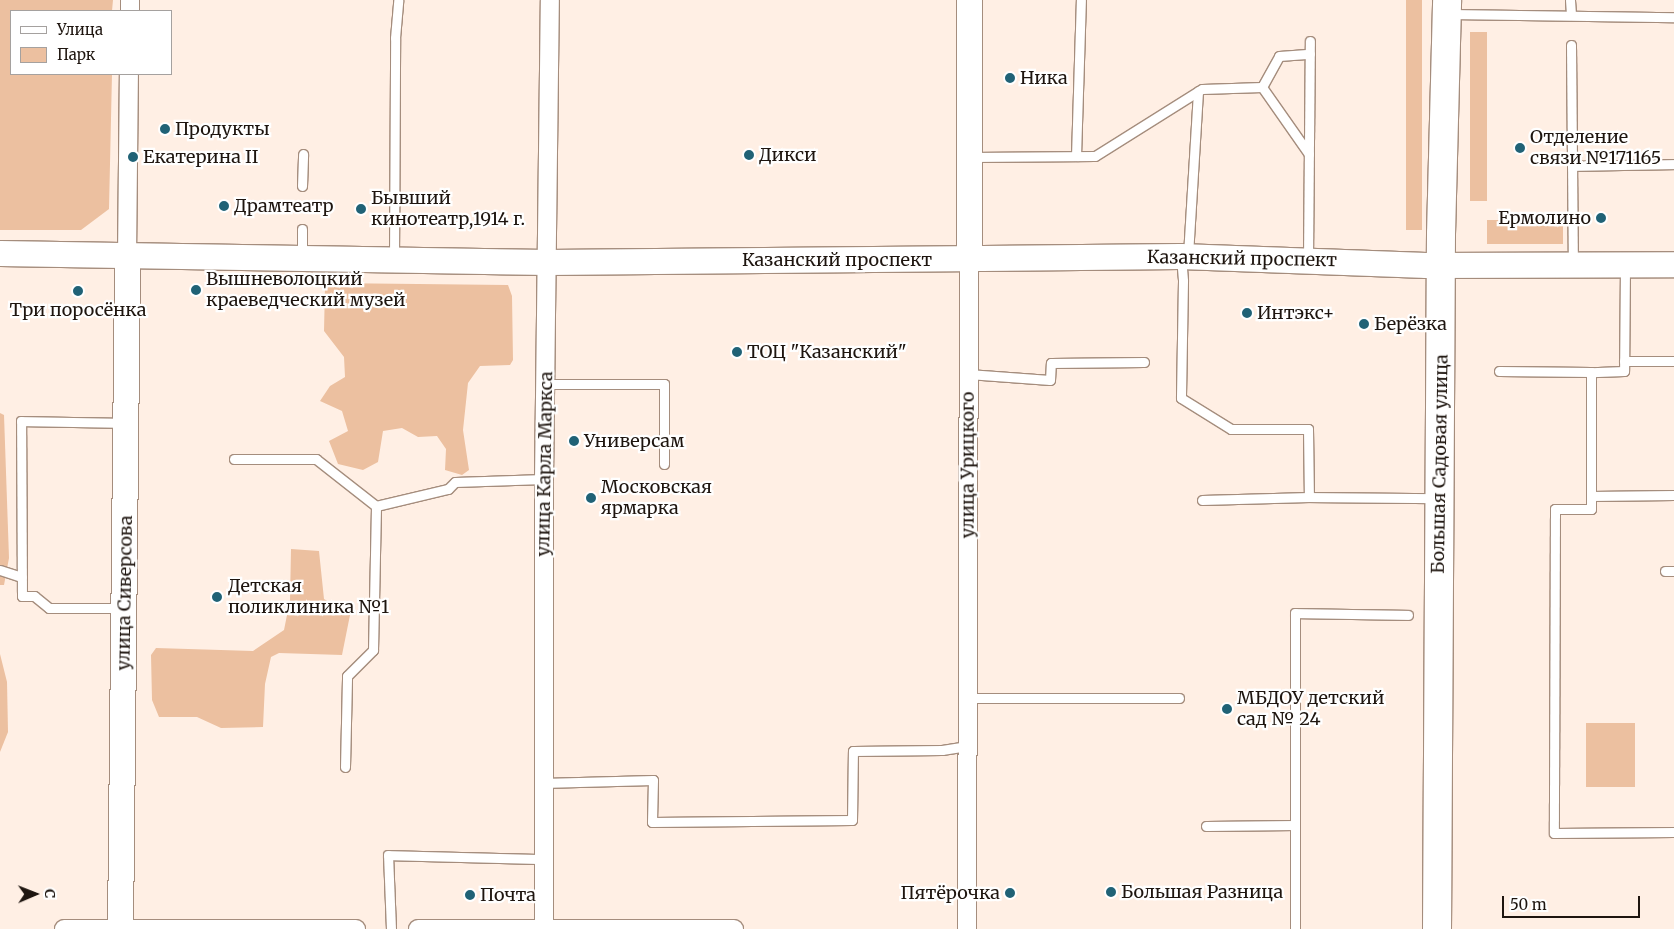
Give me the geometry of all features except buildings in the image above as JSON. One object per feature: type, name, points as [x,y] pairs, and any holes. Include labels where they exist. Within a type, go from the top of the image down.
[{"type":"highway","name":"Большая Садовая улица","points":[[1437,929],[1439,498],[1447,7]]},
{"type":"main road","name":"улица Урицкого","points":[[969,0],[969,259]]},
{"type":"main road","name":"Казанский проспект","points":[[0,253],[127,257],[547,262],[1184,257],[1308,259],[1442,265],[1674,264]]},
{"type":"main road","name":"улица Сиверсова","points":[[120,928],[128,423],[127,257]]},
{"type":"street","name":"улица Карла Маркса","points":[[544,928],[542,784],[550,0]]},
{"type":"street","points":[[127,257],[130,75]]},
{"type":"street","name":"улица Урицкого","points":[[967,929],[966,746],[969,259]]},
{"type":"street","points":[[64,929],[356,929]]},
{"type":"street","points":[[418,929],[734,929]]},
{"type":"lane","points":[[394,259],[395,38],[398,0]]},
{"type":"lane","points":[[1076,156],[1081,0]]},
{"type":"lane","points":[[1570,0],[1571,15]]},
{"type":"lane","points":[[1447,7],[1571,15],[1674,17]]},
{"type":"lane","points":[[1308,259],[1310,41]]},
{"type":"lane","points":[[1571,45],[1573,264]]},
{"type":"lane","points":[[1262,87],[1279,56],[1310,54]]},
{"type":"lane","points":[[968,157],[1095,156],[1198,91],[1262,87]]},
{"type":"lane","points":[[1262,87],[1309,154]]},
{"type":"lane","points":[[1198,91],[1187,241],[1184,257],[1180,398],[1231,429],[1308,429],[1309,497]]},
{"type":"lane","points":[[302,186],[303,154]]},
{"type":"lane","points":[[1572,166],[1674,164]]},
{"type":"lane","points":[[302,228],[302,258]]},
{"type":"lane","points":[[1499,371],[1591,372],[1624,370],[1625,264]]},
{"type":"lane","points":[[1624,361],[1674,361]]},
{"type":"lane","points":[[968,374],[1050,380],[1051,362],[1144,362]]},
{"type":"lane","points":[[1591,372],[1591,509],[1555,509],[1554,833],[1674,832]]},
{"type":"lane","points":[[546,384],[664,384],[664,464]]},
{"type":"lane","points":[[124,608],[49,608],[34,596],[22,596],[21,422],[128,423]]},
{"type":"lane","points":[[234,459],[316,460],[376,506]]},
{"type":"lane","points":[[376,506],[448,489],[455,482],[544,479]]},
{"type":"lane","points":[[1591,496],[1674,496]]},
{"type":"lane","points":[[1202,500],[1309,497],[1439,498]]},
{"type":"lane","points":[[345,767],[347,676],[373,650],[376,506]]},
{"type":"lane","points":[[0,570],[22,577]]},
{"type":"lane","points":[[1295,929],[1295,613],[1408,615]]},
{"type":"lane","points":[[967,698],[1179,698]]},
{"type":"lane","points":[[542,784],[652,780],[652,822],[852,820],[853,751],[942,750],[966,746]]},
{"type":"lane","points":[[1206,826],[1295,825]]},
{"type":"lane","points":[[391,929],[388,855],[543,859]]},
{"type":"green space","points":[[0,0],[113,0],[112,10],[10,10],[10,75],[112,75],[109,209],[81,230],[0,230]]},
{"type":"green space","points":[[1406,0],[1422,0],[1422,230],[1406,230]]},
{"type":"green space","points":[[1470,32],[1487,32],[1487,201],[1470,201]]},
{"type":"green space","points":[[1487,220],[1563,220],[1563,244],[1487,244]]},
{"type":"green space","points":[[328,283],[508,285],[512,296],[513,360],[510,365],[480,366],[468,383],[463,430],[469,470],[462,475],[445,470],[446,449],[437,436],[418,437],[402,428],[383,431],[378,462],[363,470],[338,464],[329,441],[348,431],[342,411],[320,401],[330,386],[345,377],[344,357],[324,331],[325,286]]},
{"type":"green space","points":[[0,413],[4,415],[9,558],[4,585],[0,585]]},
{"type":"green space","points":[[291,549],[319,551],[324,599],[350,615],[342,655],[279,653],[271,657],[265,684],[263,727],[221,728],[197,717],[159,717],[152,700],[151,655],[156,648],[253,651],[284,630],[290,600]]},
{"type":"green space","points":[[0,654],[7,682],[8,732],[0,752]]},
{"type":"green space","points":[[1586,723],[1635,723],[1635,787],[1586,787]]},
{"type":"place","name":"Ника","points":[[1010,78]]},
{"type":"place","name":"Продукты","points":[[165,129]]},
{"type":"place","name":"Отделение связи №171165","points":[[1520,148]]},
{"type":"place","name":"Дикси","points":[[749,155]]},
{"type":"place","name":"Екатерина II","points":[[133,157]]},
{"type":"place","name":"Драмтеатр","points":[[224,206]]},
{"type":"place","name":"Бывший кинотеатр,1914 г.","points":[[361,209]]},
{"type":"place","name":"Ермолино","points":[[1601,218]]},
{"type":"place","name":"Вышневолоцкий краеведческий музей","points":[[196,290]]},
{"type":"place","name":"Три поросёнка","points":[[78,291]]},
{"type":"place","name":"Интэкс+","points":[[1247,313]]},
{"type":"place","name":"Берёзка","points":[[1364,324]]},
{"type":"place","name":"ТОЦ \"Казанский\"","points":[[737,352]]},
{"type":"place","name":"Универсам","points":[[574,441]]},
{"type":"place","name":"Московская ярмарка","points":[[591,498]]},
{"type":"place","name":"Детская поликлиника №1","points":[[217,597]]},
{"type":"place","name":"МБДОУ детский сад № 24","points":[[1227,709]]},
{"type":"place","name":"Большая Разница","points":[[1111,892]]},
{"type":"place","name":"Пятёрочка","points":[[1010,893]]},
{"type":"place","name":"Почта","points":[[470,895]]}]
